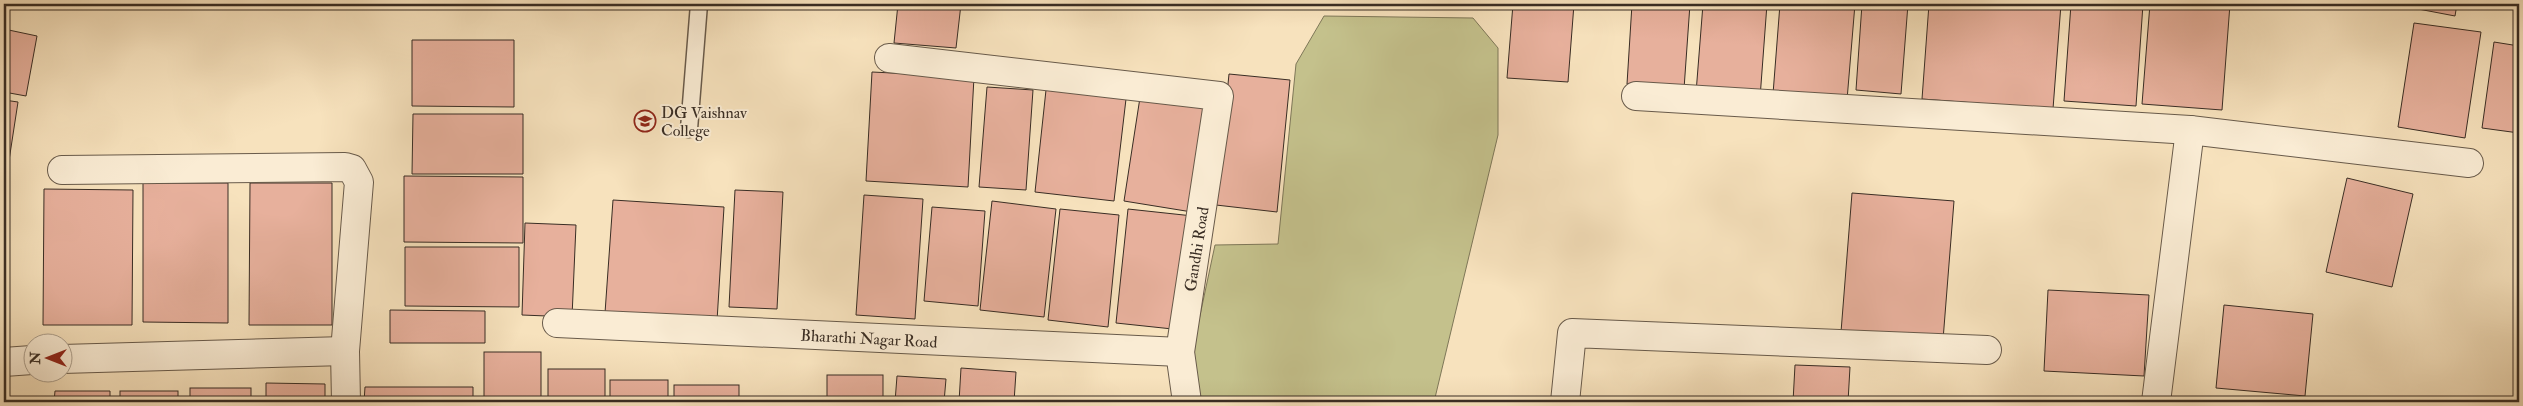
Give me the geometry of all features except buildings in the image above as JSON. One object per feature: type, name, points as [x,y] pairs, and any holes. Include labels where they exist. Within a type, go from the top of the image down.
[{"type":"street","name":"Gandhi Road","points":[[889,58],[1219,96],[1180,352],[1187,402]]},
{"type":"street","points":[[1636,96],[2190,130],[2469,163]]},
{"type":"street","points":[[2156,402],[2190,130]]},
{"type":"street","points":[[62,170],[345,167],[352,169],[357,174],[359,182],[346,350],[346,402]]},
{"type":"street","name":"Bharathi Nagar Road","points":[[558,323],[1180,352]]},
{"type":"street","points":[[1565,402],[1572,333],[1987,350]]},
{"type":"street","points":[[72,359],[346,350]]},
{"type":"street","points":[[4,362],[22,361]]},
{"type":"lane","points":[[689,129],[699,4]]},
{"type":"shaded area","points":[[1324,16],[1473,18],[1498,48],[1498,135],[1434,402],[1198,402],[1192,353],[1215,245],[1278,244],[1296,64]]},
{"type":"place","name":"DG Vaishnav College","points":[[645,121]]}]
